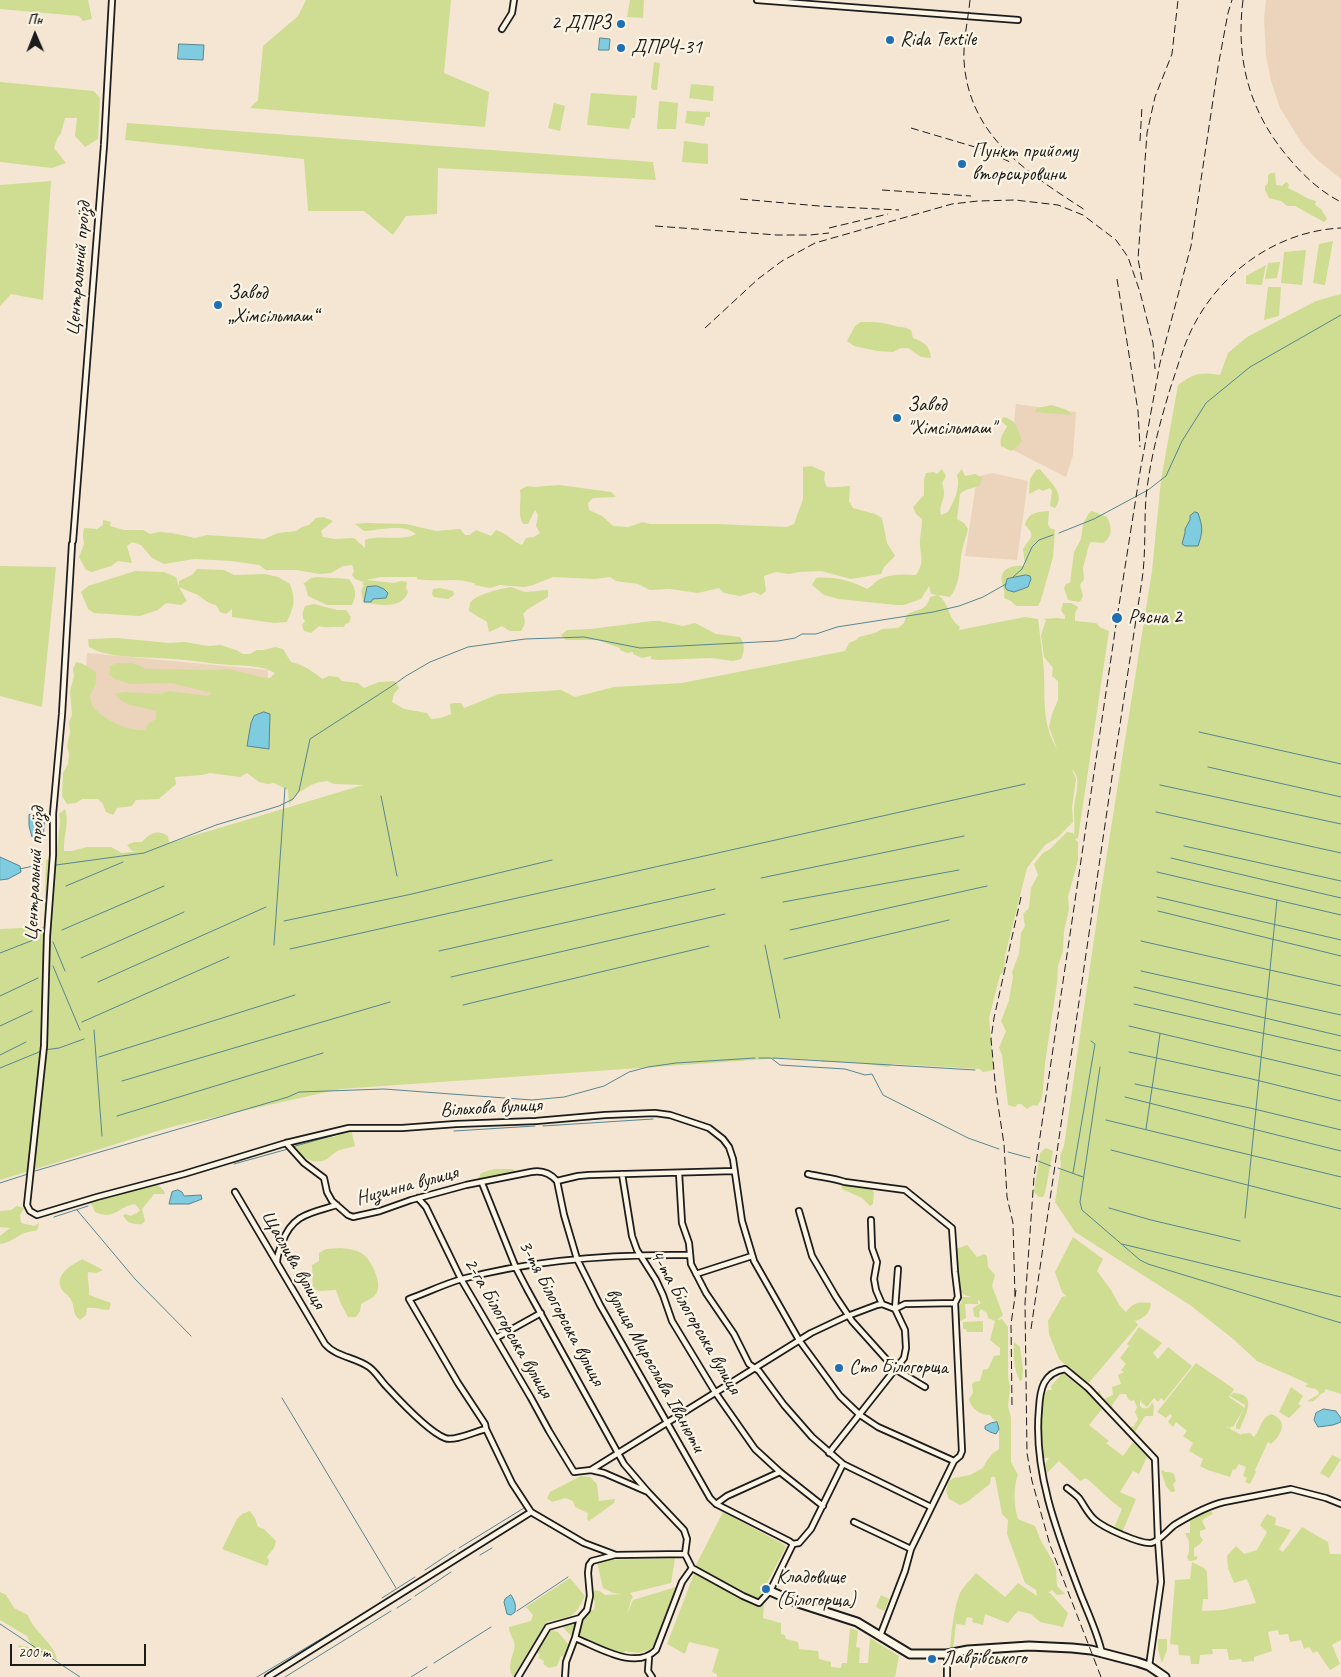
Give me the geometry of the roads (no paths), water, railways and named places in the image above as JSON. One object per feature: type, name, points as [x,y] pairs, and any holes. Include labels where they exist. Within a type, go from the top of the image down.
[{"type":"street","name":"Центральний проїзд","points":[[27,1205],[41,1059],[44,1046],[53,814],[104,146],[112,0]]},
{"type":"street","points":[[502,29],[512,13],[514,0]]},
{"type":"street","points":[[757,0],[1018,20]]},
{"type":"street","name":"Вільхова вулиця","points":[[27,1205],[30,1211],[37,1215],[286,1143],[349,1128],[402,1128],[536,1121],[605,1115],[656,1113],[670,1115],[702,1125],[724,1139],[729,1146],[742,1221],[752,1256],[799,1340],[840,1396],[860,1415],[878,1427],[954,1461]]},
{"type":"street","name":"Низинна вулиця","points":[[286,1143],[304,1163],[324,1178],[327,1192],[332,1201],[353,1217],[380,1211],[466,1185],[531,1172],[541,1171],[554,1177],[557,1181]]},
{"type":"street","points":[[557,1181],[578,1176],[734,1171]]},
{"type":"street","points":[[679,1173],[682,1223],[689,1243],[691,1264],[706,1293],[734,1334],[749,1364],[759,1371],[784,1405],[829,1453],[843,1464],[931,1507]]},
{"type":"street","name":"4-та Білогорська вулиця","points":[[622,1174],[632,1236],[639,1254],[656,1280],[672,1321],[715,1392],[755,1449],[780,1472],[823,1506]]},
{"type":"street","points":[[808,1174],[845,1182],[905,1190],[952,1228],[958,1297],[955,1303],[962,1450],[960,1456],[954,1461],[911,1549],[905,1571],[880,1636]]},
{"type":"street","name":"вулиця Мирослава Іванюти","points":[[557,1181],[564,1215],[577,1259],[600,1306],[710,1498],[716,1504],[793,1544]]},
{"type":"street","name":"3-тя Білогорська вулиця","points":[[482,1183],[516,1268],[624,1464],[684,1530],[687,1539],[685,1554]]},
{"type":"street","name":"Щаслива вулиця","points":[[236,1192],[330,1350],[371,1368],[387,1387],[422,1421],[446,1439],[453,1439],[486,1429]]},
{"type":"street","name":"2-га Білогорська вулиця","points":[[418,1198],[426,1207],[461,1279],[574,1472],[591,1470]]},
{"type":"street","points":[[278,1263],[277,1256],[292,1223],[306,1214],[337,1205]]},
{"type":"street","points":[[799,1210],[812,1256],[849,1316],[895,1369],[925,1387]]},
{"type":"street","points":[[871,1220],[872,1248],[877,1262],[874,1279],[882,1304]]},
{"type":"street","points":[[616,1555],[584,1543],[530,1512],[512,1483],[485,1424],[458,1383],[409,1300],[461,1279],[516,1268],[577,1259],[639,1254],[689,1255]]},
{"type":"street","points":[[696,1274],[752,1256]]},
{"type":"street","points":[[829,1453],[904,1358],[906,1348],[905,1330],[895,1308],[898,1269]]},
{"type":"street","points":[[591,1470],[715,1392],[756,1369],[799,1340],[849,1316],[882,1304],[895,1308],[905,1304],[955,1303]]},
{"type":"street","points":[[496,1338],[541,1313]]},
{"type":"street","points":[[1102,1654],[1058,1536],[1038,1446],[1037,1423],[1041,1390],[1049,1376],[1055,1371],[1065,1369],[1088,1388],[1155,1459],[1161,1582],[1150,1666]]},
{"type":"street","points":[[565,1677],[566,1662],[580,1618],[587,1610],[590,1596],[588,1573],[589,1565],[592,1561],[616,1555],[685,1554],[692,1568],[759,1603],[770,1591],[793,1544],[799,1543],[810,1529],[843,1464]]},
{"type":"street","points":[[591,1470],[604,1473],[648,1492]]},
{"type":"street","points":[[716,1504],[727,1496],[780,1472]]},
{"type":"street","points":[[1067,1488],[1078,1497],[1094,1520],[1122,1536],[1151,1543],[1158,1540],[1178,1523],[1214,1504],[1290,1489],[1326,1498],[1341,1504]]},
{"type":"street","points":[[268,1677],[530,1512]]},
{"type":"street","points":[[854,1522],[911,1549]]},
{"type":"street","points":[[652,1677],[648,1671],[650,1657],[656,1650],[682,1582],[692,1568]]},
{"type":"street","points":[[770,1591],[795,1602],[857,1622],[910,1654],[947,1654],[968,1650],[1029,1646],[1072,1648],[1150,1666],[1165,1677]]},
{"type":"street","points":[[518,1677],[548,1627],[580,1618]]},
{"type":"street","points":[[575,1638],[623,1658],[642,1659],[650,1657]]},
{"type":"street","points":[[947,1654],[947,1677]]},
{"type":"water","points":[[600,38],[610,39],[609,50],[599,50]]},
{"type":"water","points":[[179,44],[204,45],[203,60],[178,59]]},
{"type":"water","points":[[1195,512],[1198,513],[1202,526],[1200,541],[1198,546],[1185,546],[1182,544],[1185,529],[1190,516]]},
{"type":"water","points":[[1026,575],[1030,576],[1031,579],[1028,587],[1014,592],[1007,590],[1005,587],[1007,579]]},
{"type":"water","points":[[377,586],[388,593],[386,598],[364,602],[367,587]]},
{"type":"water","points":[[264,712],[270,714],[269,749],[247,746],[254,716]]},
{"type":"water","points":[[38,813],[45,816],[43,838],[32,837],[29,826],[29,815]]},
{"type":"water","points":[[0,857],[20,866],[21,872],[8,879],[0,880]]},
{"type":"water","points":[[178,1190],[184,1196],[201,1195],[202,1199],[189,1204],[169,1204],[172,1192]]},
{"type":"water","points":[[1324,1409],[1336,1411],[1341,1418],[1341,1422],[1318,1427],[1314,1420],[1316,1413]]},
{"type":"water","points":[[997,1422],[999,1429],[996,1434],[985,1429],[985,1426]]},
{"type":"water","points":[[511,1595],[514,1601],[515,1612],[511,1615],[507,1614],[504,1602]]},
{"type":"waterway","points":[[1059,533],[1094,519],[1148,490],[1166,476],[1182,441],[1206,403],[1250,367],[1341,315]]},
{"type":"waterway","points":[[1013,577],[1022,569],[1032,547],[1039,540],[1053,535]]},
{"type":"waterway","points":[[56,865],[144,853],[216,825],[279,806],[293,799],[299,791],[310,739],[430,662],[468,647],[525,639],[584,637],[640,648],[778,641],[795,638],[802,634],[816,634],[837,627],[933,612],[959,606],[983,597],[1006,584]]},
{"type":"waterway","points":[[1199,732],[1341,764]]},
{"type":"waterway","points":[[1208,767],[1341,797]]},
{"type":"waterway","points":[[290,949],[1025,784]]},
{"type":"waterway","points":[[1160,785],[1341,824]]},
{"type":"waterway","points":[[274,945],[285,788]]},
{"type":"waterway","points":[[381,796],[397,876]]},
{"type":"waterway","points":[[1156,812],[1341,853]]},
{"type":"waterway","points":[[761,878],[964,836]]},
{"type":"waterway","points":[[1184,846],[1341,881]]},
{"type":"waterway","points":[[1171,858],[1341,898]]},
{"type":"waterway","points":[[284,921],[412,894],[552,860]]},
{"type":"waterway","points":[[66,886],[123,862]]},
{"type":"waterway","points":[[20,869],[42,864]]},
{"type":"waterway","points":[[783,902],[959,870]]},
{"type":"waterway","points":[[1157,872],[1341,915]]},
{"type":"waterway","points":[[62,930],[164,886]]},
{"type":"waterway","points":[[790,930],[987,886]]},
{"type":"waterway","points":[[439,951],[715,889]]},
{"type":"waterway","points":[[1157,897],[1341,940]]},
{"type":"waterway","points":[[1245,1218],[1277,900]]},
{"type":"waterway","points":[[98,982],[266,907]]},
{"type":"waterway","points":[[1158,911],[1341,956]]},
{"type":"waterway","points":[[81,958],[184,912]]},
{"type":"waterway","points":[[451,977],[725,914]]},
{"type":"waterway","points":[[784,959],[949,920]]},
{"type":"waterway","points":[[0,953],[36,939]]},
{"type":"waterway","points":[[1141,941],[1341,986]]},
{"type":"waterway","points":[[53,942],[65,971]]},
{"type":"waterway","points":[[765,945],[780,1018]]},
{"type":"waterway","points":[[463,1005],[709,946]]},
{"type":"waterway","points":[[82,1022],[229,957]]},
{"type":"waterway","points":[[53,966],[80,1030]]},
{"type":"waterway","points":[[1141,971],[1341,1015]]},
{"type":"waterway","points":[[0,996],[38,978]]},
{"type":"waterway","points":[[1134,987],[1341,1036]]},
{"type":"waterway","points":[[99,1057],[295,995]]},
{"type":"waterway","points":[[122,1081],[390,1002]]},
{"type":"waterway","points":[[1134,1004],[1341,1051]]},
{"type":"waterway","points":[[0,1026],[32,1011]]},
{"type":"waterway","points":[[1129,1026],[1341,1076]]},
{"type":"waterway","points":[[94,1030],[102,1136]]},
{"type":"waterway","points":[[1146,1129],[1160,1034]]},
{"type":"waterway","points":[[0,1068],[44,1050],[59,1048],[84,1039]]},
{"type":"waterway","points":[[1073,1173],[1095,1044],[1091,1041]]},
{"type":"waterway","points":[[0,1055],[26,1042]]},
{"type":"waterway","points":[[1129,1052],[1341,1101]]},
{"type":"waterway","points":[[117,1116],[323,1053]]},
{"type":"waterway","points":[[35,1171],[288,1097],[299,1092],[384,1089],[532,1100],[564,1097],[604,1086],[629,1072],[648,1067],[676,1063],[755,1058]]},
{"type":"waterway","points":[[759,1058],[771,1058],[780,1065],[845,1069],[865,1075],[872,1074],[883,1095],[968,1138],[999,1149]]},
{"type":"waterway","points":[[773,1058],[975,1070]]},
{"type":"waterway","points":[[1100,1067],[1080,1202],[1082,1210],[1140,1260],[1148,1264],[1341,1323]]},
{"type":"waterway","points":[[1135,1084],[1250,1108],[1341,1130]]},
{"type":"waterway","points":[[1125,1097],[1341,1151]]},
{"type":"waterway","points":[[543,1126],[653,1119]]},
{"type":"waterway","points":[[1106,1120],[1341,1177]]},
{"type":"waterway","points":[[454,1131],[535,1126]]},
{"type":"waterway","points":[[292,1147],[349,1131]]},
{"type":"waterway","points":[[234,1164],[288,1149]]},
{"type":"waterway","points":[[1111,1150],[1341,1209]]},
{"type":"waterway","points":[[1008,1152],[1030,1158]]},
{"type":"waterway","points":[[1038,1161],[1051,1166]]},
{"type":"waterway","points":[[1058,1168],[1083,1177]]},
{"type":"waterway","points":[[0,1183],[28,1174]]},
{"type":"waterway","points":[[54,1217],[88,1206]]},
{"type":"waterway","points":[[1109,1208],[1240,1241]]},
{"type":"waterway","points":[[77,1210],[135,1279],[191,1336]]},
{"type":"waterway","points":[[1122,1244],[1341,1297]]},
{"type":"waterway","points":[[282,1398],[396,1588]]},
{"type":"waterway","points":[[459,1548],[524,1508]]},
{"type":"waterway","points":[[480,1555],[492,1548]]},
{"type":"waterway","points":[[425,1570],[455,1550]]},
{"type":"waterway","points":[[415,1596],[451,1572]]},
{"type":"waterway","points":[[382,1598],[415,1577]]},
{"type":"waterway","points":[[517,1611],[568,1577]]},
{"type":"waterway","points":[[397,1608],[411,1599]]},
{"type":"waterway","points":[[285,1677],[391,1611]]},
{"type":"waterway","points":[[257,1677],[356,1618]]},
{"type":"waterway","points":[[0,1624],[80,1677]]},
{"type":"waterway","points":[[434,1663],[491,1627]]},
{"type":"waterway","points":[[411,1677],[427,1667]]},
{"type":"railway","points":[[970,0],[964,61],[968,88],[977,111],[989,132],[1023,167],[1085,210]]},
{"type":"railway","points":[[1142,280],[1138,259],[1147,133],[1155,97],[1172,54],[1178,0]]},
{"type":"railway","points":[[1101,1677],[1050,1545],[1032,1481],[1027,1453],[1025,1303],[1034,1177],[1140,472],[1160,363],[1191,246],[1218,67],[1232,0]]},
{"type":"railway","points":[[1243,0],[1241,23],[1244,67],[1249,88],[1266,127],[1278,145],[1304,175],[1315,185],[1341,202]]},
{"type":"railway","points":[[1140,141],[1142,106]]},
{"type":"railway","points":[[911,128],[985,150],[1010,162]]},
{"type":"railway","points":[[882,190],[971,196]]},
{"type":"railway","points":[[740,199],[819,206],[899,210]]},
{"type":"railway","points":[[705,328],[758,279],[782,261],[815,243],[952,204],[1015,200],[1058,205],[1083,215],[1116,240],[1128,257],[1140,292],[1153,343],[1155,369]]},
{"type":"railway","points":[[829,228],[888,214]]},
{"type":"railway","points":[[655,226],[777,235],[829,233]]},
{"type":"railway","points":[[1031,1329],[1142,580],[1148,483],[1163,413],[1184,346],[1202,312],[1216,292],[1251,260],[1272,247],[1294,237],[1317,231],[1341,228]]},
{"type":"railway","points":[[1117,279],[1138,411],[1140,447]]},
{"type":"railway","points":[[1015,1296],[1013,1223],[1007,1197],[1004,1144],[996,1092],[991,1039],[1021,897]]},
{"type":"railway","points":[[1012,1405],[1011,1324],[1016,1290]]},
{"type":"place","name":"2 ДПРЗ","points":[[621,24]]},
{"type":"place","name":"Rida Textile","points":[[890,40]]},
{"type":"place","name":"ДПРЧ-31","points":[[621,48]]},
{"type":"place","name":"Пункт прийому вторсировини","points":[[962,164]]},
{"type":"place","name":"Завод „Хімсільмаш“","points":[[218,305]]},
{"type":"place","name":"Завод \"Хімсільмаш\"","points":[[897,418]]},
{"type":"place","name":"Рясна 2","points":[[1117,618]]},
{"type":"place","name":"Сто Білогорща","points":[[839,1368]]},
{"type":"place","name":"Кладовище (Білогорща)","points":[[766,1589]]},
{"type":"place","name":"Лаврівського","points":[[932,1659]]}]
